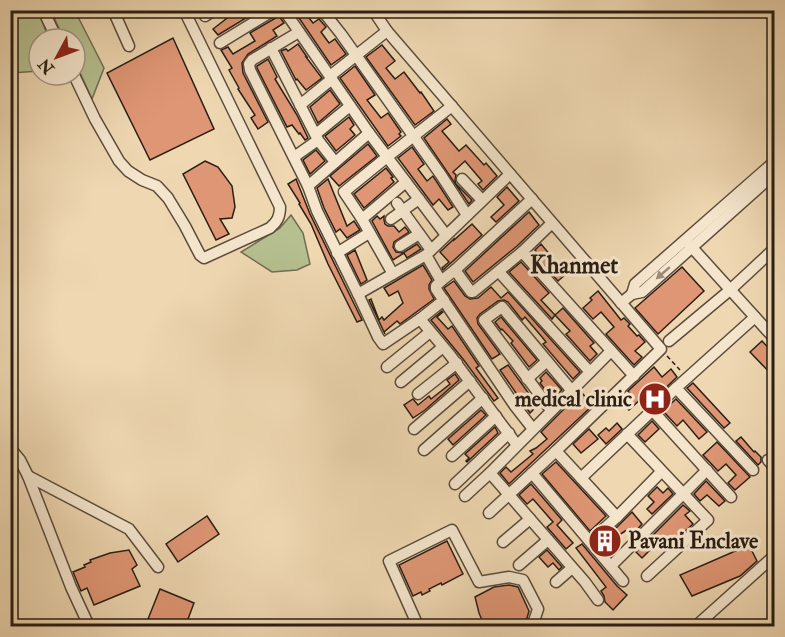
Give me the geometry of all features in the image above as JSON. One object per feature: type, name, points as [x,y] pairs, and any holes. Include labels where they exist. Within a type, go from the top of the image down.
[{"type":"street","points":[[43,10],[51,27]]},
{"type":"street","points":[[113,10],[129,46]]},
{"type":"street","points":[[80,87],[95,119],[120,161],[128,171],[157,186],[168,198],[200,255],[204,258],[270,228],[277,222],[280,207],[184,10]]},
{"type":"street","points":[[220,43],[274,10]]},
{"type":"street","points":[[284,10],[369,133],[446,236]]},
{"type":"street","points":[[322,10],[441,175],[467,215]]},
{"type":"street","points":[[373,10],[387,31],[621,303],[665,345]]},
{"type":"street","points":[[300,105],[387,31]]},
{"type":"street","points":[[299,32],[252,60],[249,64],[250,70],[308,186],[317,211],[378,337],[383,344],[444,300]]},
{"type":"street","points":[[270,48],[317,137],[335,162]]},
{"type":"street","points":[[294,157],[350,106]]},
{"type":"street","points":[[393,274],[344,192],[452,106]]},
{"type":"street","points":[[308,186],[369,133]]},
{"type":"street","points":[[689,244],[774,162]]},
{"type":"street","points":[[358,294],[428,253],[510,174]]},
{"type":"street","points":[[621,303],[632,294],[635,284],[689,244],[774,174]]},
{"type":"street","points":[[462,179],[482,200]]},
{"type":"street","points":[[362,219],[406,182]]},
{"type":"street","points":[[391,219],[400,207],[418,199]]},
{"type":"street","points":[[532,199],[436,288],[533,429]]},
{"type":"street","points":[[400,207],[419,234],[441,281]]},
{"type":"street","points":[[455,270],[472,292],[499,272],[552,223]]},
{"type":"street","points":[[337,253],[369,233]]},
{"type":"street","points":[[400,246],[419,234]]},
{"type":"street","points":[[689,244],[774,338]]},
{"type":"street","points":[[489,513],[665,345],[774,249]]},
{"type":"street","points":[[522,252],[634,376]]},
{"type":"street","points":[[499,272],[591,372]]},
{"type":"street","points":[[551,410],[484,320],[502,307],[572,391]]},
{"type":"street","points":[[580,477],[755,317]]},
{"type":"street","points":[[420,319],[457,363],[518,445]]},
{"type":"street","points":[[766,328],[774,320]]},
{"type":"street","points":[[387,367],[430,332]]},
{"type":"street","points":[[401,382],[443,347]]},
{"type":"street","points":[[465,496],[611,351]]},
{"type":"street","points":[[527,379],[547,361]]},
{"type":"street","points":[[418,394],[457,363]]},
{"type":"street","points":[[414,429],[470,381]]},
{"type":"street","points":[[676,388],[753,470]]},
{"type":"street","points":[[424,450],[483,399]]},
{"type":"street","points":[[652,410],[731,497]]},
{"type":"street","points":[[452,456],[496,416]]},
{"type":"street","points":[[455,484],[509,433]]},
{"type":"street","points":[[627,434],[708,520],[646,576]]},
{"type":"street","points":[[10,448],[20,460],[28,476],[89,627]]},
{"type":"street","points":[[556,451],[616,517]]},
{"type":"street","points":[[611,566],[707,470]]},
{"type":"street","points":[[590,541],[661,472]]},
{"type":"street","points":[[490,473],[598,600]]},
{"type":"street","points":[[532,473],[623,581]]},
{"type":"street","points":[[28,476],[129,529],[158,567]]},
{"type":"street","points":[[502,542],[530,519]]},
{"type":"street","points":[[418,627],[389,561],[452,530],[480,582],[510,577],[523,580],[538,609],[533,624],[528,627]]},
{"type":"street","points":[[519,565],[548,540]]},
{"type":"street","points":[[696,627],[774,556]]},
{"type":"street","points":[[556,582],[572,568]]},
{"type":"path","points":[[665,345],[687,378]]},
{"type":"green space","points":[[11,11],[38,11],[44,27],[27,27],[27,72],[11,73]]},
{"type":"green space","points":[[51,11],[75,11],[83,27],[58,27]]},
{"type":"green space","points":[[87,35],[104,68],[92,99],[86,87]]},
{"type":"green space","points":[[291,215],[303,233],[310,264],[297,270],[272,272],[241,252],[280,228]]},
{"type":"building","points":[[228,10],[259,10],[218,35],[213,29],[231,15]]},
{"type":"building","points":[[305,13],[313,23],[319,19],[326,27],[321,32],[329,43],[335,39],[346,54],[331,65],[299,18]]},
{"type":"building","points":[[279,16],[284,23],[273,30],[277,36],[248,54],[242,63],[243,73],[268,122],[258,129],[251,118],[255,115],[238,89],[229,70],[232,68],[221,50],[228,47],[233,54],[255,41],[250,33]]},
{"type":"building","points":[[173,38],[214,129],[150,160],[107,73]]},
{"type":"building","points":[[298,44],[322,78],[306,90],[296,80],[281,51],[286,49],[288,51]]},
{"type":"building","points":[[382,45],[395,61],[386,68],[395,79],[404,72],[434,111],[415,125],[366,57]]},
{"type":"building","points":[[268,59],[277,77],[275,79],[308,138],[305,140],[292,125],[287,127],[257,68]]},
{"type":"building","points":[[355,66],[375,95],[367,100],[381,118],[388,113],[401,132],[399,134],[401,136],[388,146],[340,78]]},
{"type":"building","points":[[330,90],[340,104],[318,123],[310,107]]},
{"type":"building","points":[[349,117],[354,125],[350,129],[355,135],[336,151],[325,136]]},
{"type":"building","points":[[447,119],[451,124],[442,131],[459,151],[466,145],[497,176],[483,190],[478,184],[482,181],[465,161],[453,172],[456,175],[456,184],[472,200],[469,204],[424,138]]},
{"type":"building","points":[[368,144],[377,156],[339,186],[330,176]]},
{"type":"building","points":[[412,147],[424,164],[418,169],[427,181],[433,176],[453,207],[448,210],[439,199],[433,205],[398,158]]},
{"type":"building","points":[[316,150],[325,161],[310,174],[303,160]]},
{"type":"building","points":[[205,161],[218,167],[232,186],[235,207],[232,218],[220,219],[229,234],[216,240],[183,174]]},
{"type":"building","points":[[386,168],[394,182],[364,208],[354,194]]},
{"type":"building","points":[[296,179],[310,214],[362,320],[357,322],[311,224],[288,184]]},
{"type":"building","points":[[328,179],[347,226],[354,221],[360,230],[347,238],[340,229],[336,232],[317,188]]},
{"type":"building","points":[[507,187],[519,201],[496,222],[491,217],[504,205],[497,197]]},
{"type":"building","points":[[529,212],[539,225],[473,282],[465,271]]},
{"type":"building","points":[[377,216],[380,219],[384,216],[385,224],[394,226],[399,232],[405,227],[409,232],[394,242],[393,247],[396,252],[403,253],[417,244],[421,249],[407,258],[404,253],[393,260],[372,221]]},
{"type":"building","points":[[472,224],[482,235],[443,270],[442,268],[449,262],[440,252]]},
{"type":"building","points":[[541,244],[567,273],[558,281],[538,259],[541,257],[535,250]]},
{"type":"building","points":[[355,250],[367,280],[361,284],[347,255]]},
{"type":"building","points":[[521,262],[549,293],[541,300],[555,315],[552,319],[509,272]]},
{"type":"building","points":[[423,265],[432,280],[429,289],[434,299],[400,324],[397,321],[384,332],[369,300],[371,299],[379,320],[382,317],[384,320],[403,303],[398,291],[389,296],[384,288]]},
{"type":"building","points":[[682,267],[704,291],[658,334],[635,308]]},
{"type":"building","points":[[454,281],[470,299],[478,298],[491,287],[501,298],[508,292],[580,372],[573,379],[543,344],[546,342],[525,317],[522,320],[504,300],[498,301],[477,318],[478,324],[500,354],[492,359],[444,288]]},
{"type":"building","points":[[598,291],[621,320],[624,318],[630,324],[628,326],[645,342],[635,351],[642,357],[634,365],[606,334],[614,327],[601,312],[593,319],[583,308]]},
{"type":"building","points":[[563,308],[594,343],[590,346],[597,354],[590,361],[566,334],[570,331],[555,315]]},
{"type":"building","points":[[442,311],[437,317],[448,329],[452,326],[479,366],[476,368],[498,398],[494,401],[431,320]]},
{"type":"building","points":[[501,317],[537,360],[529,367],[511,343],[513,341],[495,322]]},
{"type":"building","points":[[762,341],[774,354],[774,377],[750,352]]},
{"type":"building","points":[[508,365],[535,402],[530,406],[533,410],[530,413],[500,370]]},
{"type":"building","points":[[654,367],[662,377],[671,369],[677,377],[652,401],[646,394],[629,410],[623,404],[632,396],[628,391]]},
{"type":"building","points":[[546,372],[562,390],[552,399],[540,383],[542,381],[540,378]]},
{"type":"building","points":[[455,374],[459,380],[413,418],[404,405],[413,399],[418,405],[429,396],[431,399],[450,384],[447,380]]},
{"type":"building","points":[[693,383],[730,423],[724,428],[687,388]]},
{"type":"building","points":[[581,392],[593,405],[509,484],[500,473],[506,467],[511,472],[533,454],[530,451],[547,439],[541,432]]},
{"type":"building","points":[[676,399],[707,432],[699,439],[683,420],[677,426],[663,411]]},
{"type":"building","points":[[481,410],[486,415],[453,445],[448,439]]},
{"type":"building","points":[[652,421],[659,429],[645,442],[638,435]]},
{"type":"building","points":[[617,423],[622,429],[606,444],[598,435],[606,428],[609,431]]},
{"type":"building","points":[[495,427],[498,433],[467,462],[469,458],[465,454]]},
{"type":"building","points":[[589,429],[598,439],[581,453],[573,444]]},
{"type":"building","points":[[741,437],[761,457],[758,465],[736,441]]},
{"type":"building","points":[[717,442],[750,477],[735,490],[728,483],[736,475],[726,464],[718,471],[703,455]]},
{"type":"building","points":[[556,462],[606,516],[590,531],[542,474]]},
{"type":"building","points":[[706,481],[725,501],[719,506],[707,495],[700,501],[694,494]]},
{"type":"building","points":[[531,484],[562,520],[557,525],[573,543],[566,549],[547,527],[553,522],[533,499],[527,504],[519,495]]},
{"type":"building","points":[[657,487],[663,493],[668,488],[673,494],[652,514],[647,509],[654,502],[648,496]]},
{"type":"building","points":[[683,505],[690,511],[685,515],[693,524],[664,550],[657,543],[642,558],[636,552]]},
{"type":"building","points":[[632,512],[642,524],[634,533],[630,528],[619,535],[614,530]]},
{"type":"building","points":[[207,516],[219,534],[178,562],[166,544]]},
{"type":"building","points":[[447,541],[463,574],[429,589],[430,591],[422,595],[421,592],[413,596],[399,565]]},
{"type":"building","points":[[582,544],[627,595],[613,610],[605,602],[601,591],[606,587],[576,548]]},
{"type":"building","points":[[749,545],[757,561],[740,576],[692,596],[680,575]]},
{"type":"building","points":[[129,550],[137,565],[132,569],[140,586],[94,605],[87,588],[81,591],[73,572],[85,567],[84,565],[91,562],[90,560],[110,553]]},
{"type":"building","points":[[547,550],[562,567],[559,570],[553,563],[548,567],[539,557]]},
{"type":"building","points":[[509,585],[518,587],[529,611],[527,618],[515,627],[485,627],[475,597],[494,587]]},
{"type":"building","points":[[160,589],[194,603],[185,627],[166,627],[148,619]]},
{"type":"place","name":"medical clinic","points":[[655,399]]},
{"type":"place","name":"Pavani Enclave","points":[[605,541]]},
{"type":"district","name":"Khanmet","points":[[574,265]]}]
